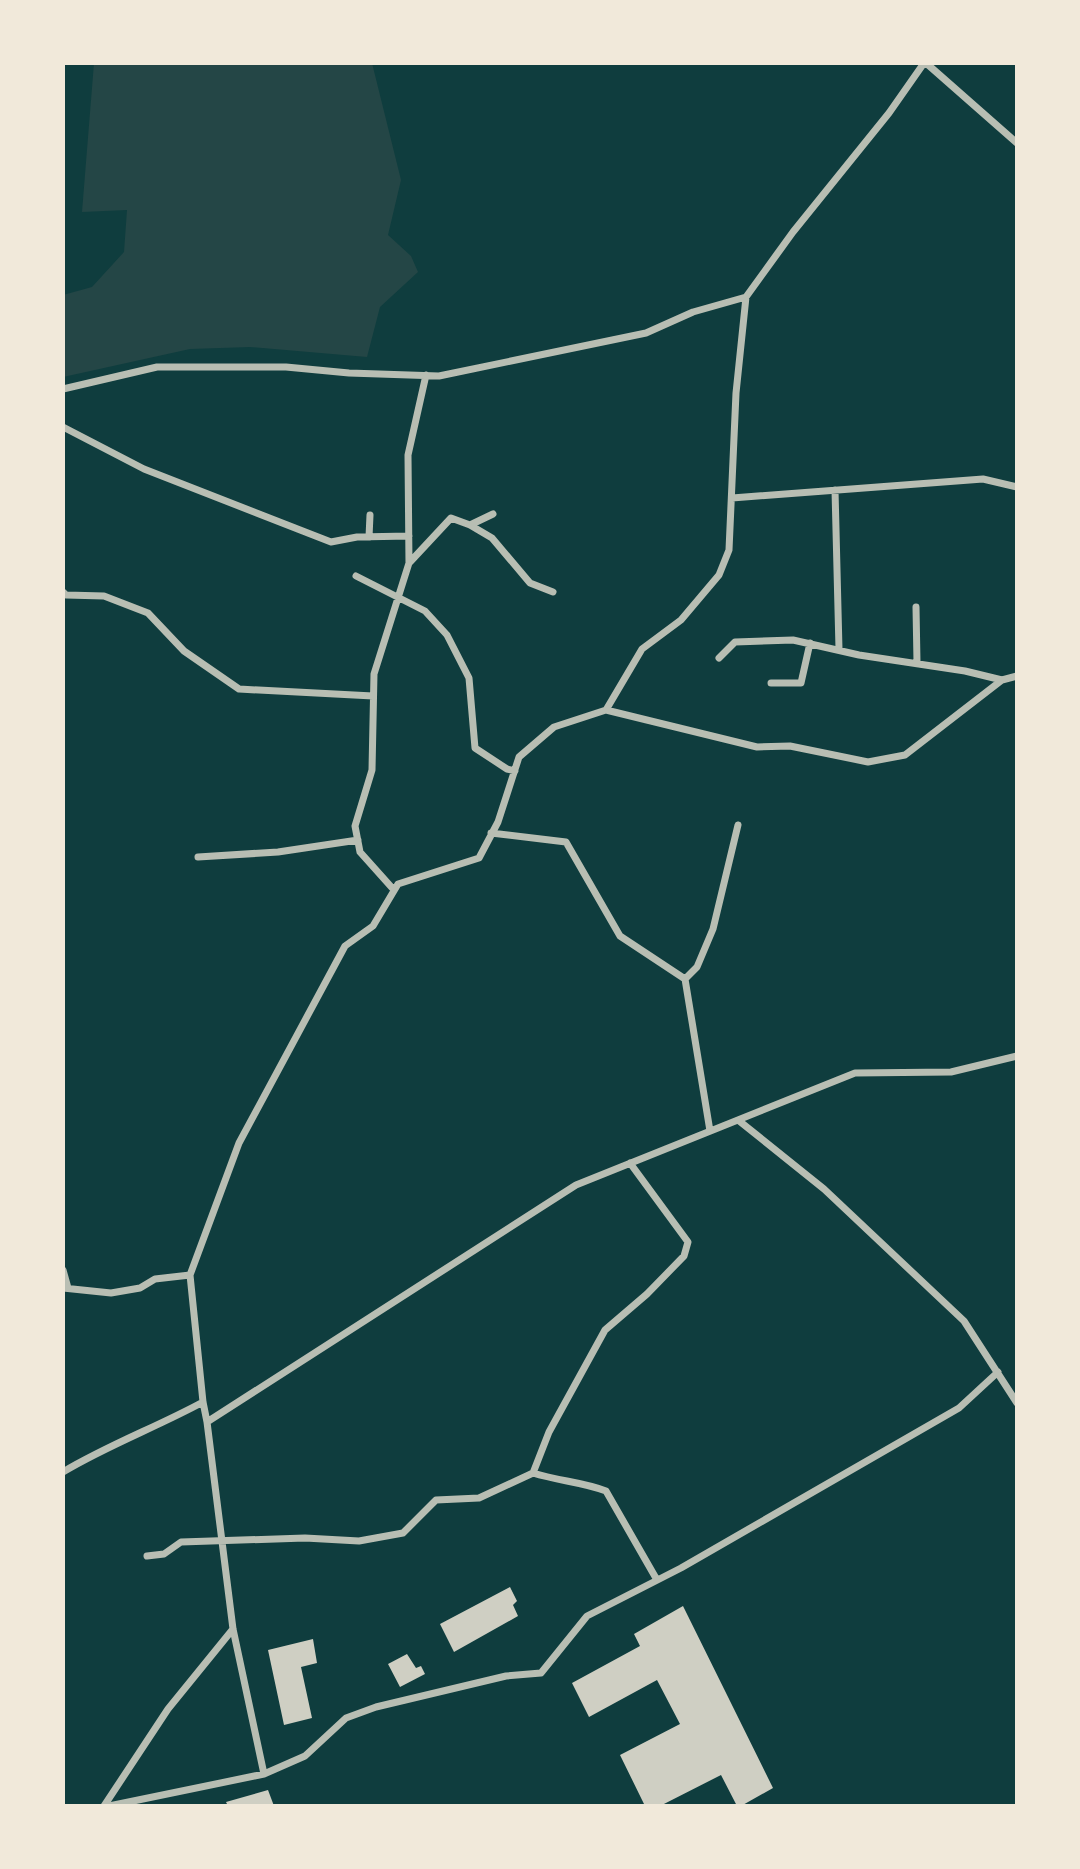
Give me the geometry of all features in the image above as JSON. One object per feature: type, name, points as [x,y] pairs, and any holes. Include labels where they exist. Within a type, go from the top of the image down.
[{"type":"street","points":[[606,710],[642,649],[681,620],[719,575],[729,550],[736,394],[746,297],[793,232],[925,63],[1017,143]]},
{"type":"street","points":[[63,389],[157,367],[286,367],[349,373],[439,376],[646,333],[693,312],[746,297]]},
{"type":"street","points":[[394,890],[360,852],[355,825],[372,770],[374,674],[409,563],[408,455],[426,375]]},
{"type":"street","points":[[63,427],[144,469],[331,542],[409,536]]},
{"type":"street","points":[[732,498],[983,479],[1017,488]]},
{"type":"street","points":[[835,490],[839,649]]},
{"type":"street","points":[[471,525],[493,514]]},
{"type":"street","points":[[369,537],[370,515]]},
{"type":"street","points":[[409,563],[451,518],[471,525],[492,538],[530,583],[553,592]]},
{"type":"street","points":[[356,576],[425,611],[447,635],[469,678],[475,748],[507,769],[515,771]]},
{"type":"street","points":[[63,592],[66,595],[104,597],[148,613],[184,652],[239,689],[373,696]]},
{"type":"street","points":[[916,607],[917,662]]},
{"type":"street","points":[[719,658],[735,642],[793,640],[859,655],[917,662],[1002,680]]},
{"type":"street","points":[[771,683],[801,683],[810,643]]},
{"type":"street","points":[[264,1774],[233,1629],[208,1422],[203,1402],[190,1275],[239,1143],[345,946],[373,926],[397,884],[478,858],[498,822],[519,757],[554,727],[606,710],[757,747],[790,746],[868,762],[905,755],[1002,680],[1017,676]]},
{"type":"street","points":[[685,979],[697,967],[713,929],[738,825]]},
{"type":"street","points":[[491,833],[566,842],[620,936],[685,979],[710,1131]]},
{"type":"street","points":[[198,857],[278,852],[358,840]]},
{"type":"street","points":[[208,1422],[576,1185],[855,1073],[951,1072],[1017,1056]]},
{"type":"street","points":[[738,1120],[824,1189],[964,1321],[1017,1403]]},
{"type":"street","points":[[533,1473],[549,1432],[605,1331],[684,1256],[688,1242],[630,1163]]},
{"type":"street","points":[[63,1270],[65,1288],[111,1293],[139,1288],[155,1279],[190,1275]]},
{"type":"street","points":[[109,1806],[264,1774],[305,1756],[346,1718],[376,1707],[467,1684],[506,1676],[541,1673],[587,1616],[791,1506],[959,1408],[999,1372]]},
{"type":"street","points":[[63,1472],[97,1452],[203,1402]]},
{"type":"street","points":[[147,1556],[164,1554],[181,1542],[304,1538],[359,1541],[403,1533],[436,1500],[479,1498],[533,1473],[591,1485],[606,1491],[657,1580]]},
{"type":"street","points":[[104,1806],[167,1709],[233,1629]]},
{"type":"shaded area","points":[[94,63],[372,63],[401,180],[388,235],[411,256],[418,272],[380,307],[367,357],[250,347],[190,349],[63,377],[63,295],[92,287],[124,252],[127,210],[82,212]]},
{"type":"building","points":[[510,1587],[517,1601],[513,1605],[518,1616],[454,1652],[440,1624]]},
{"type":"building","points":[[683,1606],[773,1788],[741,1806],[737,1806],[721,1775],[660,1806],[645,1806],[620,1755],[680,1724],[657,1680],[589,1717],[572,1683],[640,1646],[634,1634]]},
{"type":"building","points":[[313,1639],[317,1663],[301,1667],[312,1718],[284,1725],[268,1650]]},
{"type":"building","points":[[407,1654],[416,1668],[421,1666],[425,1674],[400,1687],[388,1664]]},
{"type":"building","points":[[268,1790],[274,1806],[228,1806],[226,1802]]}]
